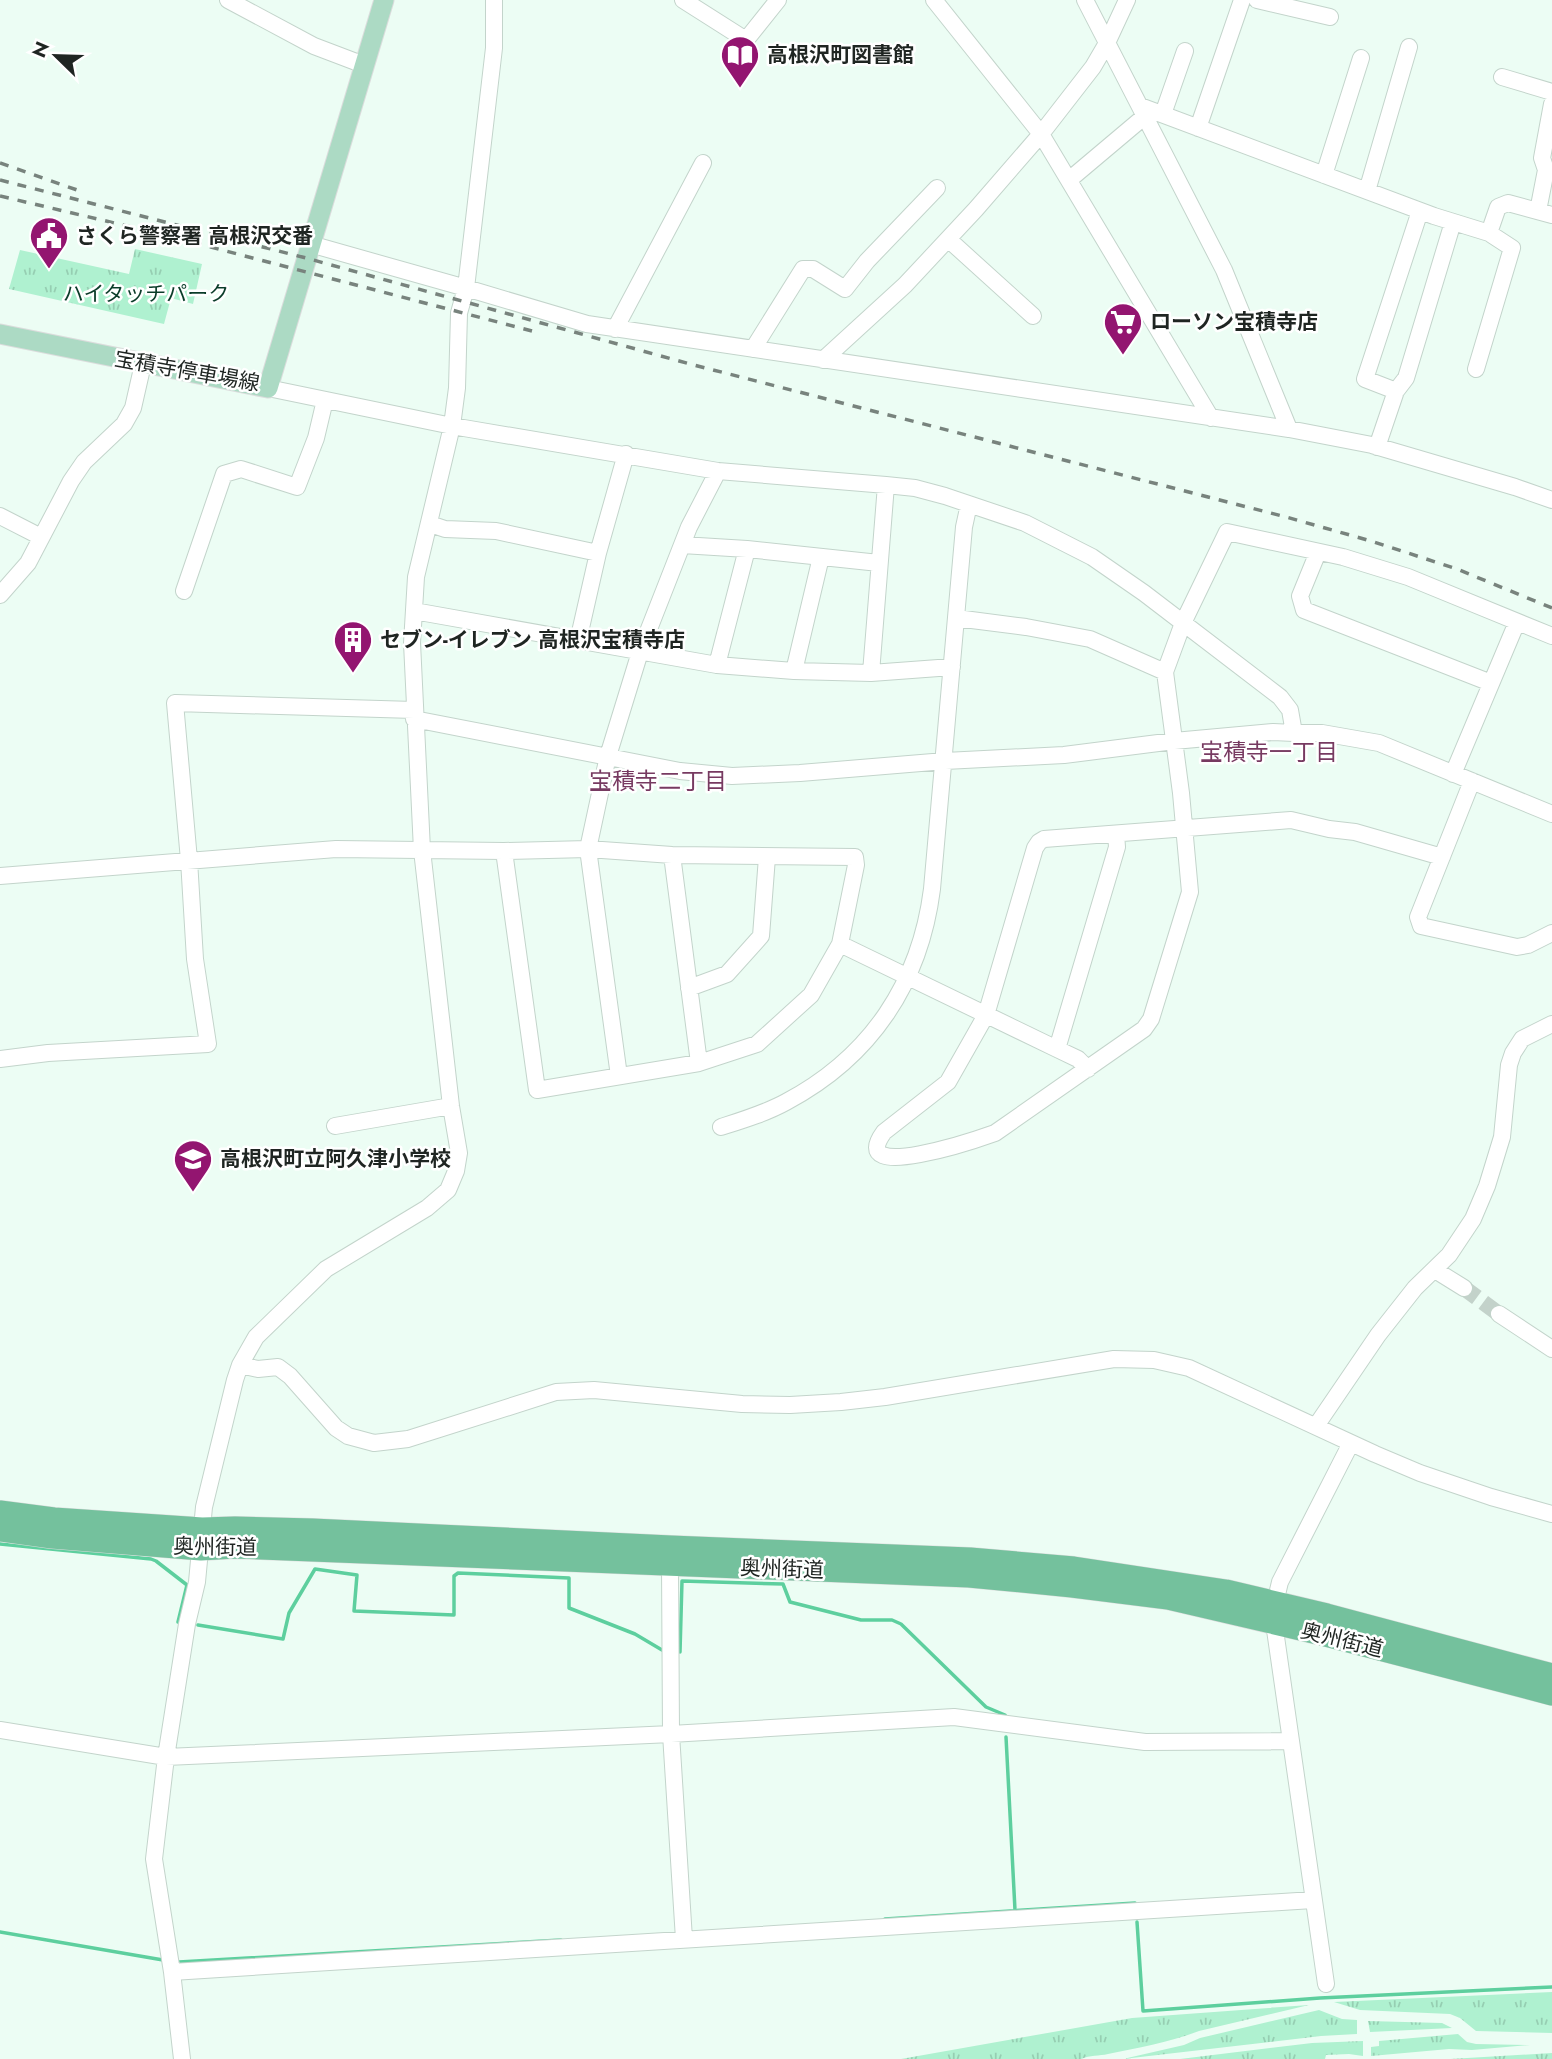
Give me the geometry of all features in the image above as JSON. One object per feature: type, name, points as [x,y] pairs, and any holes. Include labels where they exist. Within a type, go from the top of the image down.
[{"type":"highway","name":"奥州街道","points":[[0,1512],[235,1546],[969,1576],[1072,1586],[1275,1613],[1552,1675]]},
{"type":"highway","name":"奥州街道","points":[[0,1530],[52,1537],[201,1539],[235,1528],[313,1530],[970,1559],[1074,1568],[1226,1591],[1275,1613],[1552,1694]]},
{"type":"main road","name":"宝積寺停車場線","points":[[0,334],[268,388],[384,0]]},
{"type":"street","points":[[228,0],[305,42],[364,65]]},
{"type":"street","points":[[182,2059],[172,1972],[154,1859],[166,1757],[187,1624],[197,1582],[204,1507],[240,1365],[256,1337],[326,1269],[427,1208],[448,1189],[456,1171],[459,1153],[422,850],[412,643],[416,577],[452,426],[457,388],[458,323],[466,288],[494,48],[494,0]]},
{"type":"street","points":[[683,0],[746,40],[778,0]]},
{"type":"street","points":[[934,0],[1041,134],[1210,418]]},
{"type":"street","points":[[1085,0],[1224,270],[1289,429]]},
{"type":"street","points":[[823,360],[899,290],[1041,134],[1093,67],[1127,0]]},
{"type":"street","points":[[1198,128],[1242,0]]},
{"type":"street","points":[[1257,0],[1330,17]]},
{"type":"street","points":[[1367,191],[1409,47]]},
{"type":"street","points":[[1163,114],[1185,51]]},
{"type":"street","points":[[1324,175],[1361,58]]},
{"type":"street","points":[[1502,78],[1552,92]]},
{"type":"street","points":[[1489,233],[1498,207],[1508,203],[1545,213],[1546,170],[1542,158],[1552,104]]},
{"type":"street","points":[[1069,180],[1142,111]]},
{"type":"street","points":[[1142,111],[1163,114],[1420,211],[1489,233],[1512,248],[1476,369]]},
{"type":"street","points":[[615,329],[703,163]]},
{"type":"street","points":[[754,349],[803,269],[813,269],[845,289],[867,261],[937,188]]},
{"type":"street","points":[[1396,391],[1365,379],[1420,211]]},
{"type":"street","points":[[1377,447],[1396,391],[1406,378],[1453,222]]},
{"type":"street","points":[[948,239],[1033,316]]},
{"type":"street","points":[[310,244],[587,324],[1289,429],[1377,447],[1552,500]]},
{"type":"street","points":[[0,595],[28,562],[84,462],[124,424],[133,408],[143,364]]},
{"type":"street","points":[[268,388],[452,426],[718,471],[915,488],[969,504],[1025,523],[1065,542],[1117,573],[1280,696],[1290,710],[1294,733]]},
{"type":"street","points":[[184,591],[224,474],[241,469],[298,487],[316,438],[325,400]]},
{"type":"street","points":[[578,641],[598,553],[626,454]]},
{"type":"street","points":[[619,1076],[588,849],[608,756],[640,652],[689,527],[718,471]]},
{"type":"street","points":[[871,673],[887,485]]},
{"type":"street","points":[[721,1128],[784,1103],[843,1063],[888,1014],[921,945],[929,918],[964,527],[969,504]]},
{"type":"street","points":[[0,516],[41,537]]},
{"type":"street","points":[[430,524],[446,529],[496,531],[598,553]]},
{"type":"street","points":[[1441,857],[1355,832],[1291,820],[1184,828],[1116,834],[1044,839],[1039,842],[986,1015],[948,1082],[884,1132],[877,1147],[888,1157],[915,1157],[982,1138],[1007,1126],[1088,1069],[1144,1029],[1151,1019],[1190,892],[1184,828],[1166,671],[1183,623],[1227,533],[1343,557],[1408,577],[1552,636]]},
{"type":"street","points":[[682,545],[879,563]]},
{"type":"street","points":[[717,665],[747,549]]},
{"type":"street","points":[[1318,551],[1300,596],[1304,610],[1491,683]]},
{"type":"street","points":[[794,671],[821,557]]},
{"type":"street","points":[[414,611],[717,665],[871,673],[952,667]]},
{"type":"street","points":[[956,618],[1090,639],[1166,671]]},
{"type":"street","points":[[1453,774],[1517,622]]},
{"type":"street","points":[[0,1059],[48,1053],[208,1044],[195,959],[175,703],[414,714],[680,771],[732,776],[1064,755],[1273,732],[1322,733],[1379,743],[1552,814]]},
{"type":"street","points":[[1472,782],[1418,917],[1421,926],[1517,947],[1528,945],[1552,933]]},
{"type":"street","points":[[1057,1049],[1117,848],[1116,834]]},
{"type":"street","points":[[0,876],[336,849],[588,849],[767,858],[855,857],[856,865],[840,944],[811,995],[757,1044],[699,1063],[537,1090],[504,851]]},
{"type":"street","points":[[671,855],[699,1063]]},
{"type":"street","points":[[689,988],[727,974],[761,936],[767,858]]},
{"type":"street","points":[[840,944],[1078,1059],[1088,1069]]},
{"type":"street","points":[[1315,1426],[1415,1288],[1449,1255],[1474,1219],[1502,1137],[1509,1065],[1513,1053],[1522,1039],[1552,1024]]},
{"type":"street","points":[[335,1126],[452,1106]]},
{"type":"street","points":[[1435,1270],[1464,1288]]},
{"type":"street","points":[[1499,1314],[1552,1349]]},
{"type":"street","points":[[240,1365],[258,1369],[278,1367],[290,1376],[336,1428],[348,1436],[374,1443],[408,1439],[556,1392],[594,1390],[742,1404],[790,1405],[885,1397],[1074,1364],[1132,1358],[1154,1360],[1189,1368],[1351,1443],[1432,1477],[1552,1514]]},
{"type":"street","points":[[1326,1984],[1275,1613],[1277,1592],[1286,1569],[1351,1443]]},
{"type":"street","points":[[670,1565],[671,1734],[684,1939]]},
{"type":"street","points":[[0,1730],[166,1757],[671,1734],[954,1717],[1145,1742],[1291,1741]]},
{"type":"street","points":[[172,1972],[1313,1900]]},
{"type":"green space","name":"ハイタッチパーク","points":[[135,249],[202,264],[193,304],[171,298],[164,324],[9,289],[20,250],[129,274]]},
{"type":"green space","points":[[1552,1992],[1552,2033],[1476,2031],[1460,2018],[1450,2014],[1360,2010],[1334,2002]]},
{"type":"green space","points":[[1309,2005],[1154,2044],[1081,2059],[901,2059],[1132,2018]]},
{"type":"green space","points":[[1319,2010],[1342,2019],[1357,2020],[1357,2034],[1123,2059],[1184,2045],[1200,2038]]},
{"type":"green space","points":[[1368,2021],[1442,2023],[1452,2028],[1370,2032]]},
{"type":"green space","points":[[1458,2034],[1467,2042],[1476,2044],[1530,2045],[1371,2056],[1371,2047],[1379,2046],[1379,2041]]},
{"type":"green space","points":[[1363,2041],[1363,2056],[1326,2055],[1325,2059],[1180,2059],[1312,2043]]},
{"type":"green space","points":[[1552,2053],[1552,2059],[1450,2059]]},
{"type":"waterway","points":[[0,1544],[156,1561],[187,1585],[178,1622]]},
{"type":"waterway","points":[[198,1625],[283,1639],[289,1613],[315,1569],[357,1575],[354,1611],[454,1615],[454,1576],[458,1573],[569,1578],[569,1608],[635,1634],[662,1650]]},
{"type":"waterway","points":[[680,1652],[682,1581],[783,1584],[790,1602],[861,1620],[892,1620],[901,1624],[986,1707],[1005,1715]]},
{"type":"waterway","points":[[1006,1737],[1015,1910]]},
{"type":"waterway","points":[[885,1919],[1135,1903]]},
{"type":"waterway","points":[[1137,1922],[1143,2011],[1320,1998],[1552,1987]]},
{"type":"waterway","points":[[0,1932],[163,1960]]},
{"type":"waterway","points":[[179,1962],[561,1940]]},
{"type":"tunnel","points":[[1464,1288],[1499,1314]]},
{"type":"railway","points":[[0,163],[80,191]]},
{"type":"railway","points":[[0,180],[306,258],[690,364],[1286,517],[1457,569],[1552,608]]},
{"type":"railway","points":[[0,196],[157,233],[532,331]]},
{"type":"place","name":"高根沢町図書館","points":[[740,89]]},
{"type":"place","name":"さくら警察署 高根沢交番","points":[[49,270]]},
{"type":"place","name":"ローソン宝積寺店","points":[[1123,356]]},
{"type":"place","name":"セブン-イレブン 高根沢宝積寺店","points":[[353,674]]},
{"type":"place","name":"高根沢町立阿久津小学校","points":[[193,1193]]},
{"type":"district","name":"宝積寺一丁目","points":[[1269,752]]},
{"type":"district","name":"宝積寺二丁目","points":[[658,781]]}]
